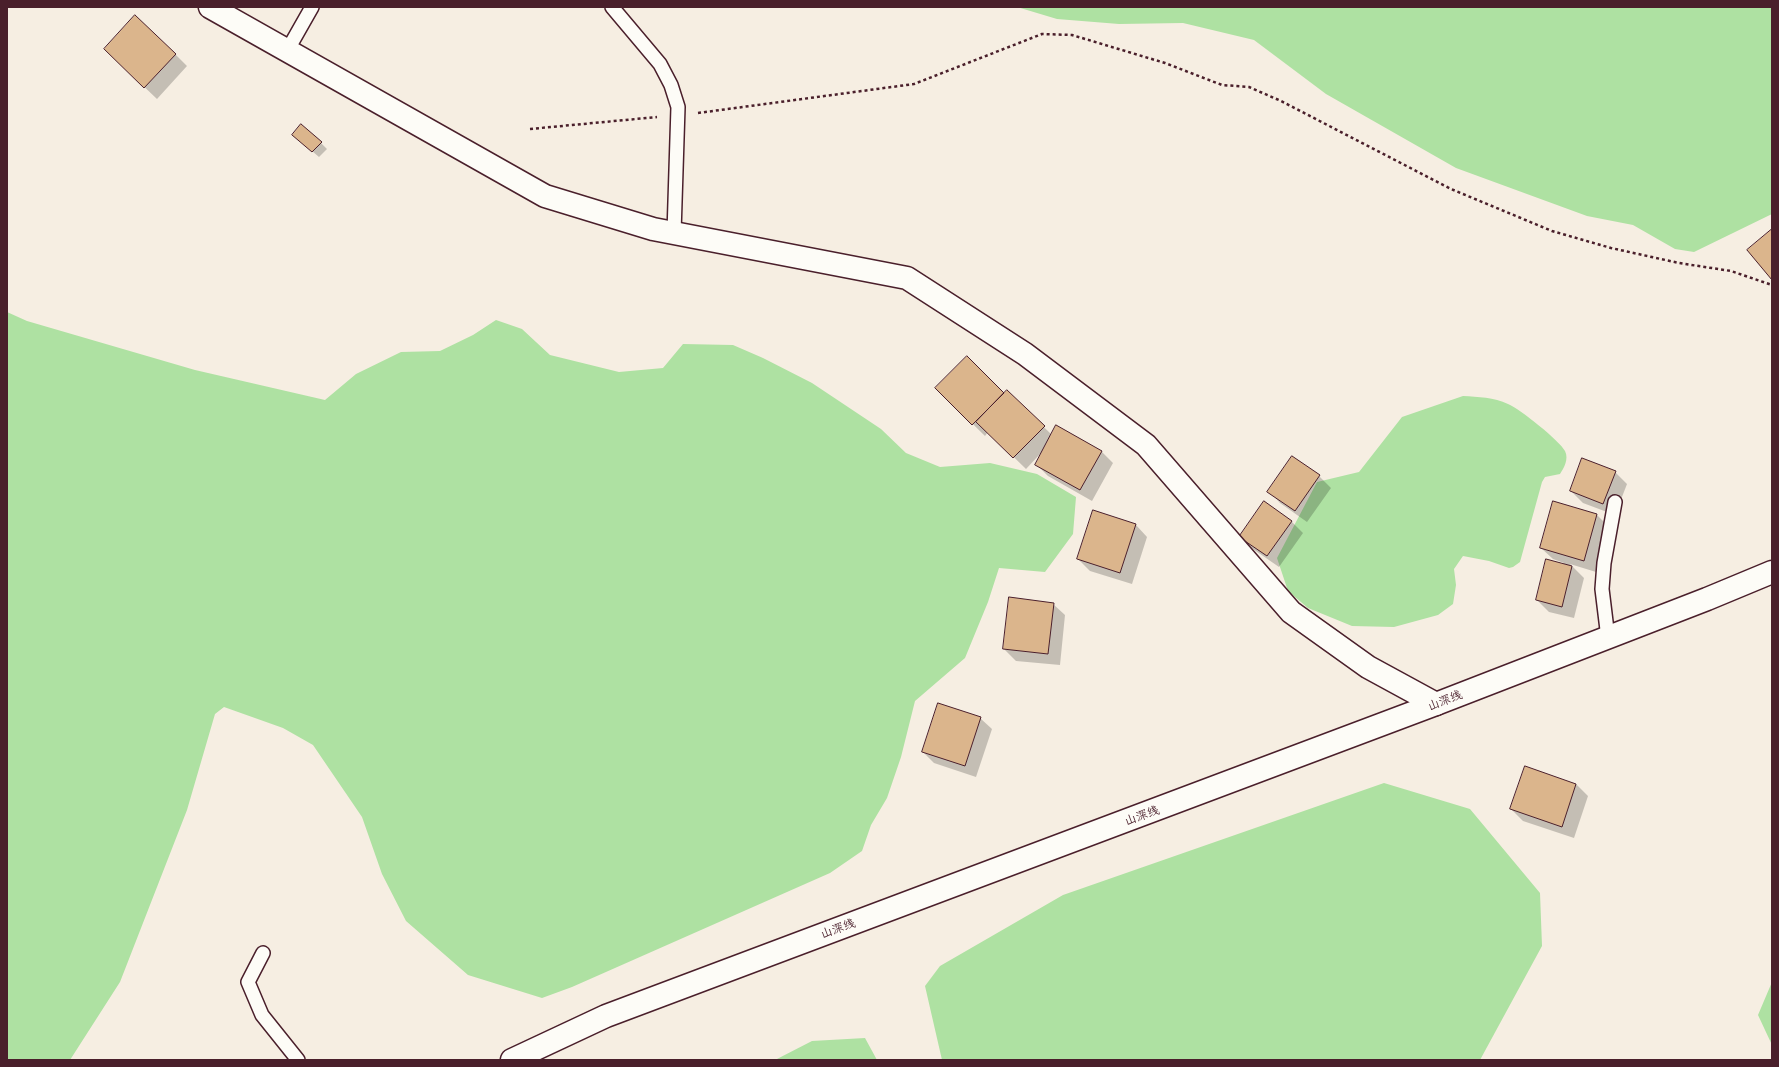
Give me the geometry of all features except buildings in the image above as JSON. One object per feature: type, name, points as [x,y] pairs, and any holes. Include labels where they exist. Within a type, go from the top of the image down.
[{"type":"main road","points":[[210,7],[545,196],[674,234],[907,278],[1025,354],[1146,445],[1291,612],[1368,667],[1436,704]]},
{"type":"main road","name":"山深线","points":[[512,1060],[606,1016],[1436,704],[1608,638],[1772,572]]},
{"type":"lane","points":[[287,51],[312,7]]},
{"type":"lane","points":[[612,7],[660,64],[671,85],[678,107],[674,234]]},
{"type":"lane","points":[[1608,638],[1602,589],[1604,563],[1615,502]]},
{"type":"lane","points":[[263,953],[248,982],[262,1015],[298,1060]]},
{"type":"path","points":[[530,129],[678,115],[914,84],[1042,34],[1072,35],[1164,63],[1222,86],[1249,87],[1281,101],[1451,189],[1552,231],[1634,253],[1679,263],[1731,271],[1772,285]]},
{"type":"green space","points":[[1017,7],[1772,7],[1772,214],[1694,252],[1675,249],[1633,225],[1587,216],[1456,168],[1326,94],[1254,40],[1183,23],[1119,24],[1057,19]]},
{"type":"green space","points":[[7,312],[27,321],[195,370],[325,400],[356,374],[401,352],[440,351],[473,335],[496,320],[522,329],[550,355],[619,372],[663,368],[683,344],[733,345],[763,358],[812,383],[881,429],[906,453],[940,467],[990,463],[1037,474],[1076,497],[1073,534],[1045,572],[999,568],[988,602],[965,658],[915,701],[901,757],[887,798],[871,825],[862,851],[830,873],[572,987],[542,998],[468,975],[406,921],[382,874],[362,817],[313,745],[283,728],[224,707],[215,714],[187,810],[120,982],[70,1060],[7,1060]]},
{"type":"green space","points":[[1463,396],[1492,399],[1514,407],[1548,433],[1562,446],[1565,451],[1566,463],[1560,474],[1545,477],[1542,482],[1520,562],[1509,568],[1489,561],[1463,556],[1454,569],[1456,585],[1453,604],[1438,615],[1394,627],[1352,626],[1308,608],[1288,591],[1277,558],[1317,482],[1359,472],[1402,417]]},
{"type":"green space","points":[[1384,783],[1470,809],[1540,893],[1542,946],[1480,1060],[942,1060],[925,986],[940,966],[1063,895]]},
{"type":"green space","points":[[1772,982],[1772,1045],[1758,1015]]},
{"type":"green space","points":[[865,1038],[877,1060],[775,1060],[812,1041]]}]
